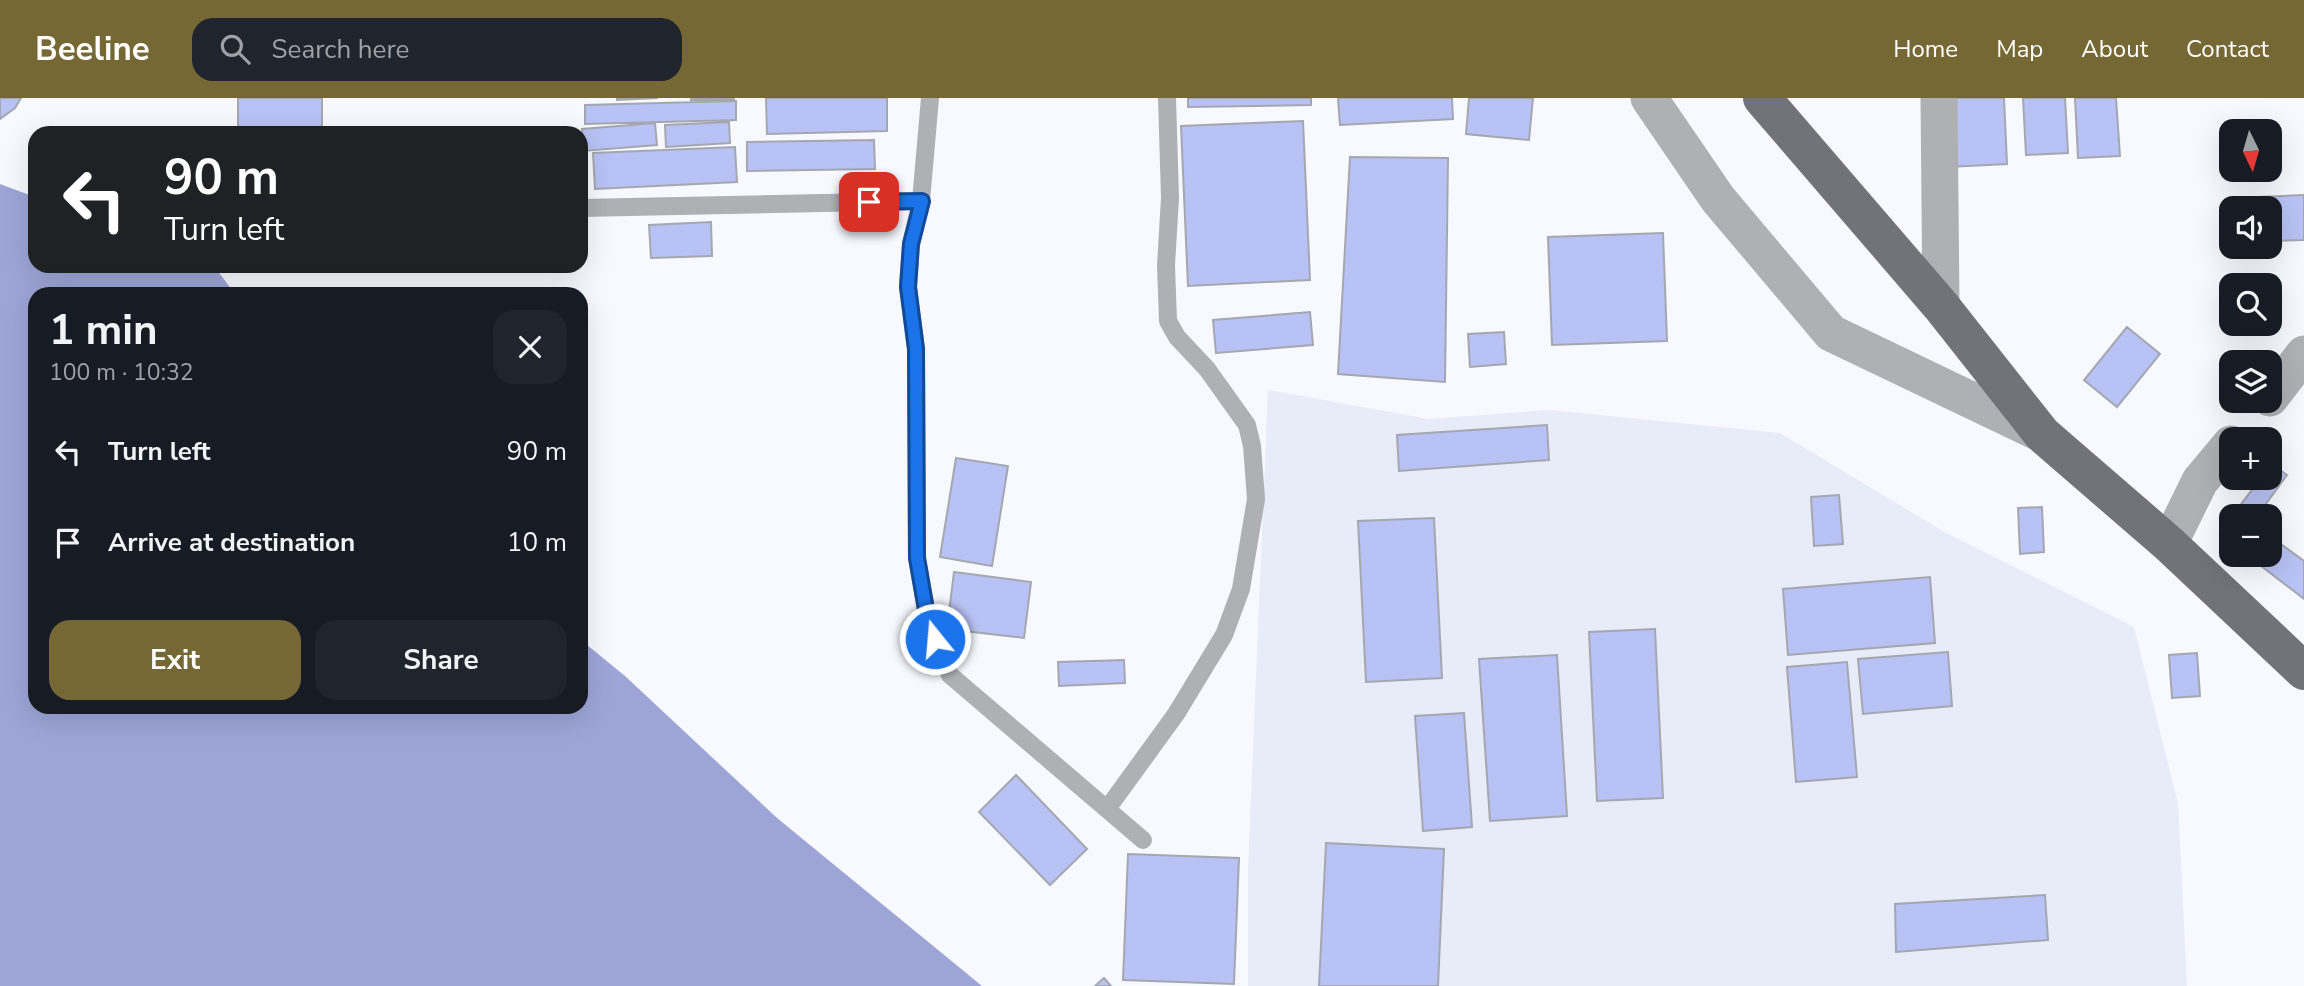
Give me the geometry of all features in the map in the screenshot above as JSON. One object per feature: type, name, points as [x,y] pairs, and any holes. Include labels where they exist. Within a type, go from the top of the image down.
[{"type":"main road","points":[[1762,98],[1941,306],[2042,433],[2169,544],[2304,671]]},
{"type":"street","points":[[1649,98],[1718,199],[1831,333],[2042,433]]},
{"type":"street","points":[[1939,98],[1941,306]]},
{"type":"street","points":[[2282,382],[2304,354]]},
{"type":"street","points":[[2245,427],[2257,413]]},
{"type":"street","points":[[2169,544],[2200,481],[2219,458]]},
{"type":"lane","points":[[930,98],[922,201],[911,244],[908,287],[916,349],[917,558],[928,621],[950,675],[1143,840]]},
{"type":"lane","points":[[1107,809],[1175,714],[1224,635],[1241,589],[1256,499],[1252,446],[1247,425],[1207,369],[1177,337],[1168,321],[1166,265],[1170,198],[1167,98]]},
{"type":"lane","points":[[588,208],[922,201]]},
{"type":"shaded area","points":[[1268,390],[1428,419],[1549,410],[1780,433],[1946,533],[2134,627],[2178,804],[2187,986],[1248,986],[1248,871]],"holes":[[[1546,425],[1549,460],[1399,470],[1397,435]],[[1434,518],[1442,678],[1367,682],[1358,522]],[[1929,577],[1935,643],[1788,654],[1783,589]],[[1655,629],[1663,798],[1597,801],[1589,633]],[[1948,652],[1952,706],[1864,714],[1859,659]],[[1556,655],[1567,816],[1490,821],[1480,660]],[[1847,663],[1857,777],[1788,667]],[[1464,713],[1472,826],[1424,831],[1415,717]]]},
{"type":"water","points":[[0,184],[28,194],[28,273],[219,273],[230,287],[28,287],[28,714],[588,714],[588,646],[625,676],[777,818],[982,986],[0,986]]},
{"type":"building","points":[[0,98],[21,98],[15,108],[0,119]]},
{"type":"building","points":[[238,98],[322,98],[322,126],[238,126]]},
{"type":"building","points":[[617,98],[658,98],[617,100]]},
{"type":"building","points":[[734,98],[734,100],[691,100]]},
{"type":"building","points":[[766,98],[887,98],[887,131],[767,134]]},
{"type":"building","points":[[1188,98],[1311,98],[1311,105],[1188,107]]},
{"type":"building","points":[[1338,98],[1452,98],[1453,119],[1340,125]]},
{"type":"building","points":[[1469,98],[1533,98],[1529,140],[1466,134]]},
{"type":"building","points":[[1925,98],[2004,98],[2007,164],[1929,168]]},
{"type":"building","points":[[2023,98],[2065,98],[2068,153],[2026,155]]},
{"type":"building","points":[[2075,98],[2116,98],[2120,156],[2078,158]]},
{"type":"building","points":[[736,101],[736,120],[585,124],[585,105]]},
{"type":"building","points":[[1303,121],[1310,280],[1188,286],[1181,126]]},
{"type":"building","points":[[729,122],[730,143],[666,147],[665,125]]},
{"type":"building","points":[[655,123],[657,145],[588,151],[588,129]]},
{"type":"building","points":[[874,140],[875,169],[747,171],[747,142]]},
{"type":"building","points":[[735,147],[737,182],[595,189],[593,153]]},
{"type":"building","points":[[1350,157],[1448,158],[1445,382],[1338,374]]},
{"type":"building","points":[[2304,195],[2304,240],[2282,241],[2282,196]]},
{"type":"building","points":[[711,222],[712,256],[651,258],[649,225]]},
{"type":"building","points":[[1663,233],[1667,341],[1552,345],[1548,237]]},
{"type":"building","points":[[1310,312],[1313,345],[1216,353],[1213,320]]},
{"type":"building","points":[[2127,327],[2160,354],[2117,407],[2084,380]]},
{"type":"building","points":[[1504,332],[1506,364],[1470,367],[1468,334]]},
{"type":"building","points":[[1547,425],[1549,460],[1399,471],[1397,435]]},
{"type":"building","points":[[956,458],[1008,466],[992,566],[940,557]]},
{"type":"building","points":[[2252,490],[2276,490],[2266,504],[2241,504]]},
{"type":"building","points":[[1839,495],[1843,544],[1814,546],[1811,497]]},
{"type":"building","points":[[2042,507],[2044,552],[2020,554],[2018,508]]},
{"type":"building","points":[[1434,518],[1442,678],[1366,682],[1358,521]]},
{"type":"building","points":[[2282,545],[2304,561],[2304,599],[2263,567],[2282,567]]},
{"type":"building","points":[[954,572],[1031,582],[1024,638],[947,629]]},
{"type":"building","points":[[1930,577],[1935,643],[1788,655],[1783,589]]},
{"type":"building","points":[[1655,629],[1663,798],[1597,801],[1589,632]]},
{"type":"building","points":[[1948,652],[1952,706],[1863,714],[1858,659]]},
{"type":"building","points":[[2197,653],[2200,696],[2172,698],[2169,655]]},
{"type":"building","points":[[1557,655],[1567,816],[1490,821],[1479,659]]},
{"type":"building","points":[[1124,660],[1125,683],[1059,686],[1058,662]]},
{"type":"building","points":[[1847,662],[1857,777],[1796,782],[1787,667]]},
{"type":"building","points":[[1464,713],[1472,827],[1423,831],[1415,716]]},
{"type":"building","points":[[1016,775],[1087,849],[1050,885],[979,812]]},
{"type":"building","points":[[1326,843],[1444,849],[1438,986],[1319,986]]},
{"type":"building","points":[[1128,854],[1239,858],[1234,984],[1123,980]]},
{"type":"building","points":[[2045,895],[2048,940],[1896,952],[1895,904]]},
{"type":"building","points":[[1104,978],[1111,986],[1095,986]]},
{"type":"route","points":[[869,202],[922,201],[911,244],[908,287],[916,349],[917,558],[928,621],[935,639]]}]
